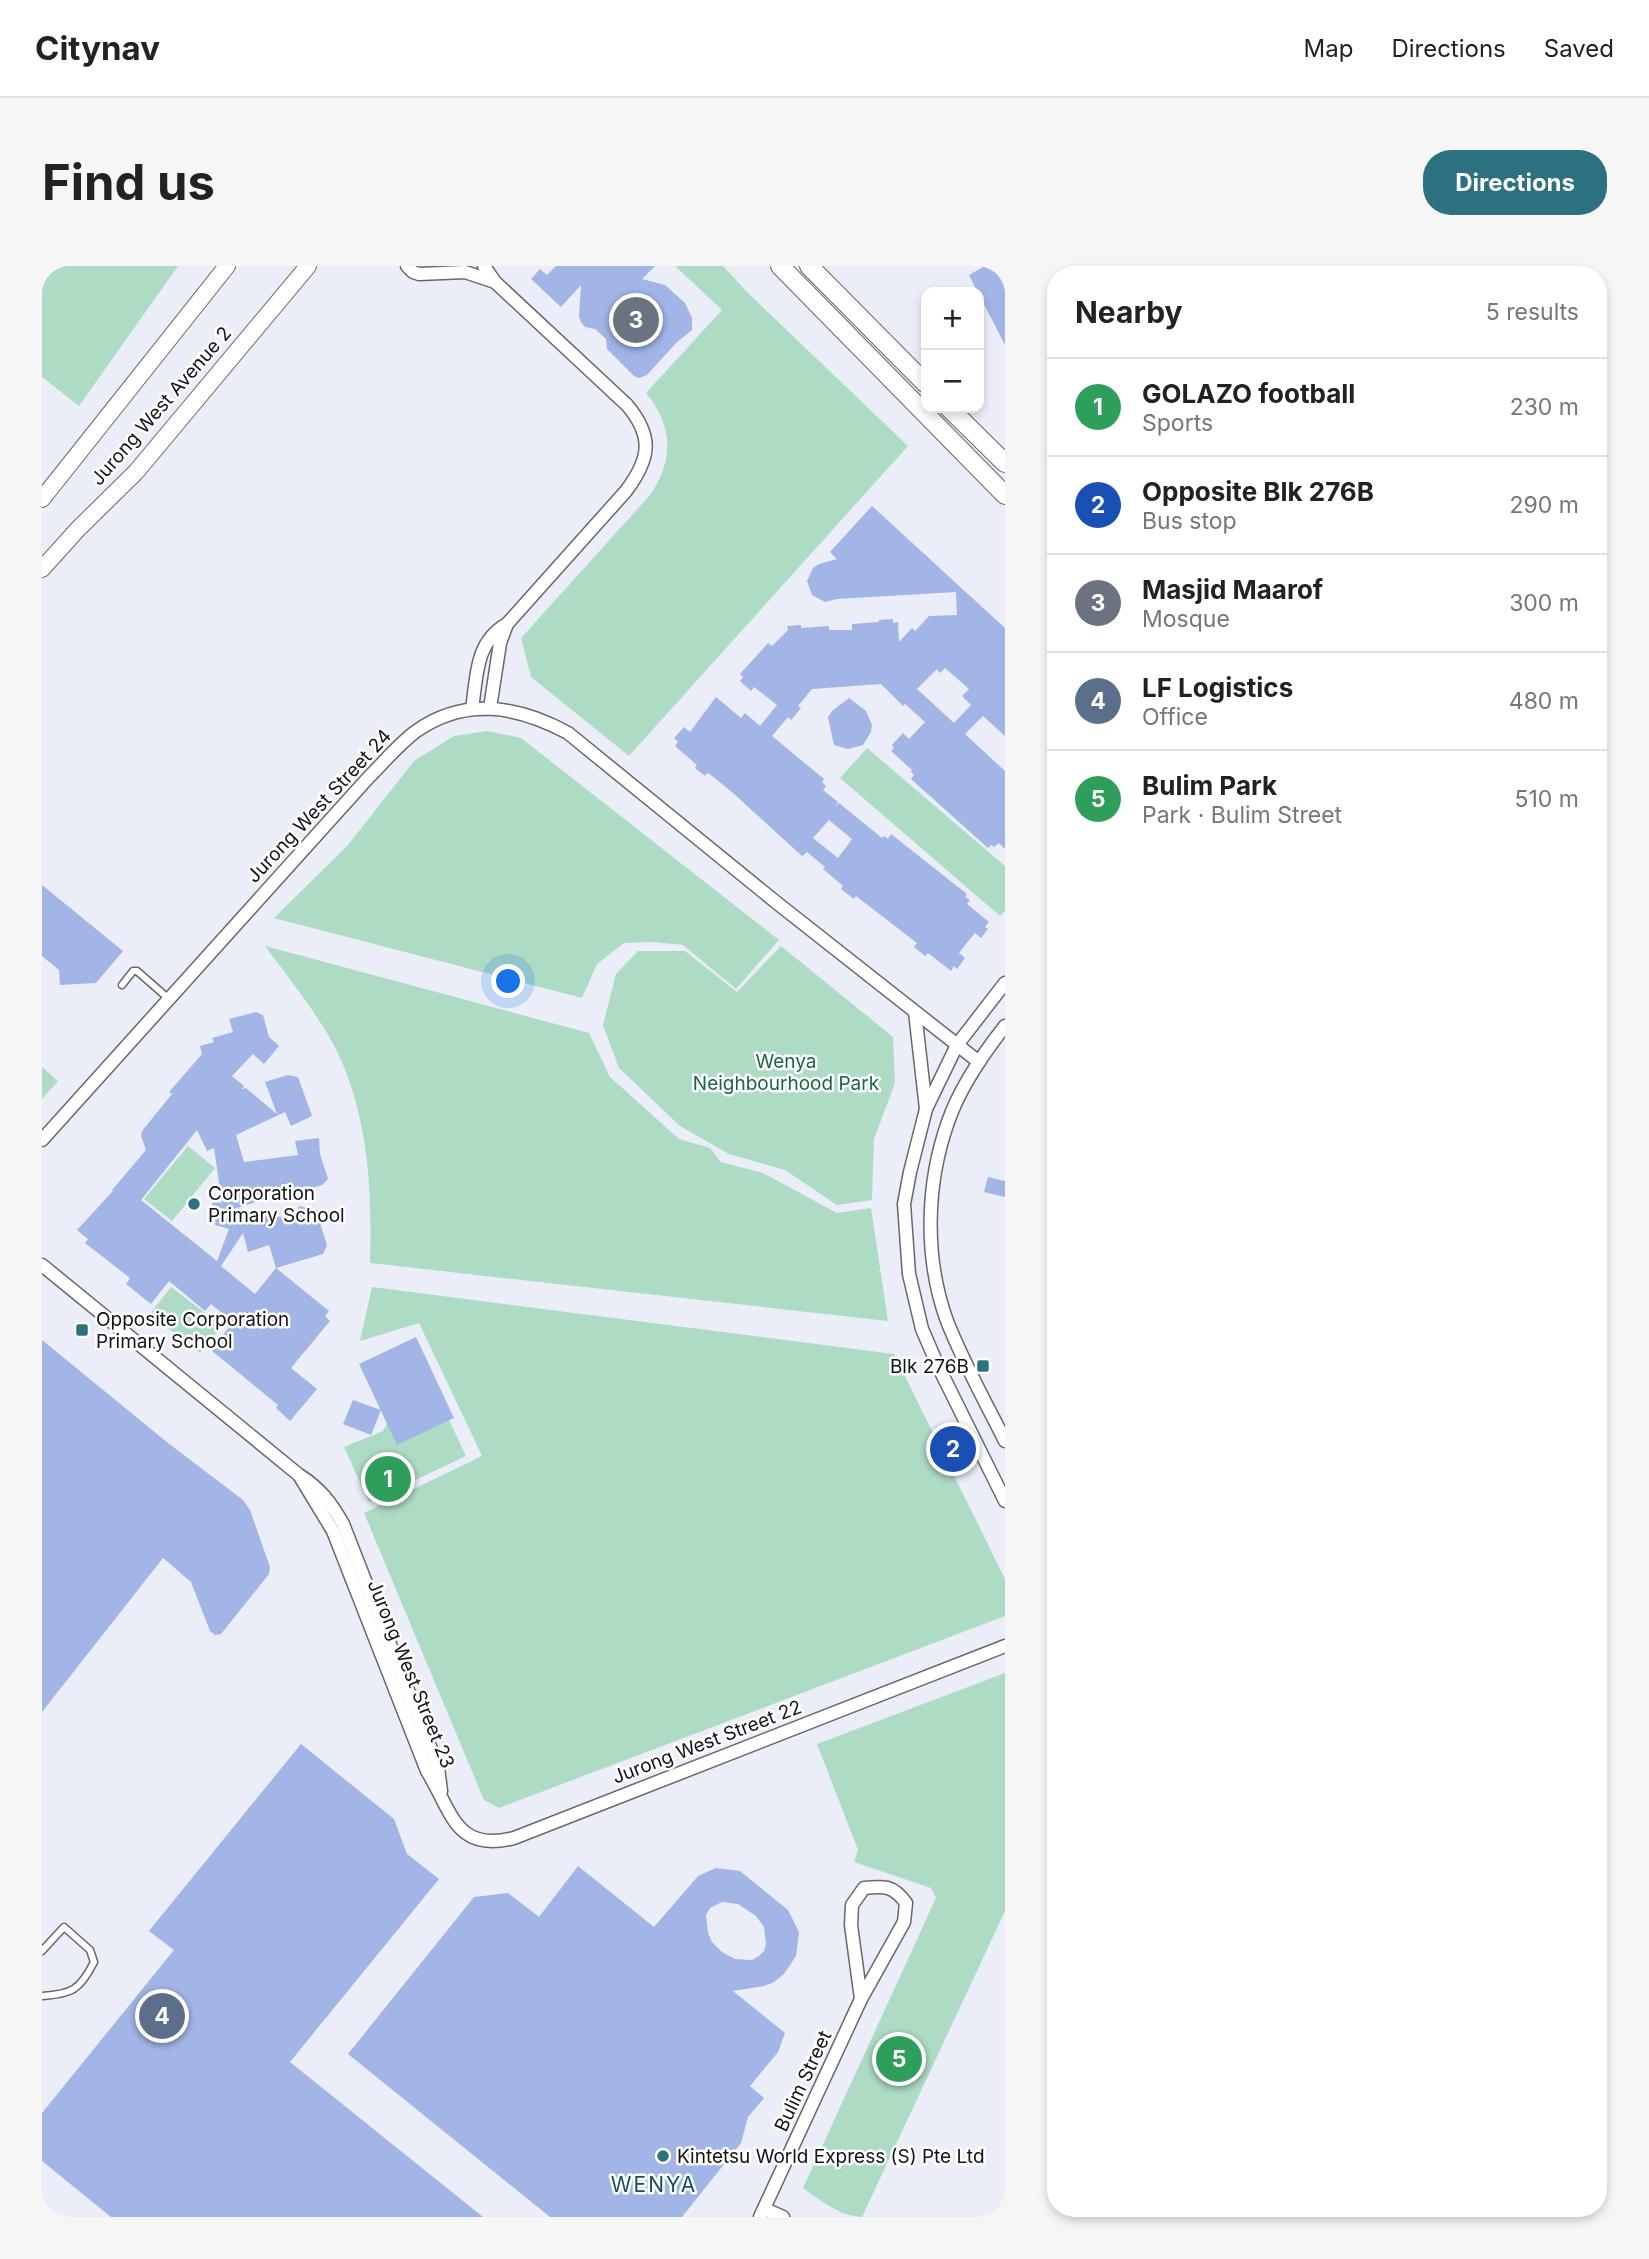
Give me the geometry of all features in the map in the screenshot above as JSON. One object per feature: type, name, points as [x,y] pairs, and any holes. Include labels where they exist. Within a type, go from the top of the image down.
[{"type":"main road","name":"Jurong West Avenue 2","points":[[42,499],[228,266]]},
{"type":"main road","name":"Jurong West Avenue 2","points":[[42,569],[136,472],[308,266]]},
{"type":"main road","points":[[780,266],[1005,495]]},
{"type":"main road","points":[[809,266],[921,379]]},
{"type":"main road","points":[[954,413],[1005,463]]},
{"type":"street","points":[[407,266],[419,274],[465,272],[495,282]]},
{"type":"street","points":[[472,709],[483,649],[495,631],[507,624],[632,483],[645,460],[647,442],[638,418],[627,405],[495,282],[485,266]]},
{"type":"street","points":[[490,708],[498,652],[507,624]]},
{"type":"street","name":"Jurong West Street 24","points":[[42,1140],[368,778],[413,734],[444,716],[472,709],[516,711],[534,716],[568,733],[979,1062]]},
{"type":"street","points":[[1005,982],[957,1045],[926,1109],[904,1204],[909,1274],[928,1343],[1005,1501]]},
{"type":"street","points":[[915,1012],[926,1109]]},
{"type":"street","points":[[1005,1026],[979,1062],[948,1121],[934,1173],[930,1218],[933,1268],[946,1318],[1005,1441]]},
{"type":"street","name":"Jurong West Street 23","points":[[42,1265],[299,1475],[317,1486],[330,1501],[343,1524],[438,1767],[441,1795]]},
{"type":"street","name":"Jurong West Street 22","points":[[441,1795],[453,1821],[474,1838],[488,1842],[514,1838],[1005,1646]]},
{"type":"street","name":"Bulim Street","points":[[762,2213],[862,1999],[904,1922],[906,1903],[898,1892],[884,1886],[864,1888],[852,1905],[851,1925],[862,1999]]},
{"type":"street","points":[[762,2213],[783,2217]]},
{"type":"lane","points":[[122,985],[133,971],[137,971],[169,999]]},
{"type":"lane","points":[[42,1951],[64,1927],[90,1950],[94,1962],[88,1974],[67,1994],[42,1996]]},
{"type":"green space","points":[[42,266],[178,266],[79,406],[42,377]]},
{"type":"green space","points":[[675,266],[723,266],[908,446],[629,756],[531,677],[521,638],[651,494],[664,468],[667,455],[666,430],[655,405],[646,393],[722,310]]},
{"type":"green space","points":[[487,731],[521,738],[779,940],[736,989],[683,945],[624,943],[597,964],[582,998],[274,918],[348,845],[414,761],[454,736]]},
{"type":"green space","points":[[867,748],[1005,866],[1005,911],[1000,916],[840,778]]},
{"type":"green space","points":[[265,946],[589,1033],[610,1077],[679,1139],[710,1148],[721,1162],[763,1173],[837,1213],[871,1208],[888,1321],[370,1263],[367,1161],[351,1086],[326,1032]]},
{"type":"green space","name":"Wenya Neighbourhood Park","points":[[781,946],[893,1037],[895,1083],[874,1139],[872,1200],[837,1205],[785,1170],[729,1154],[680,1126],[619,1068],[603,1025],[616,974],[638,951],[685,951],[737,992]]},
{"type":"green space","points":[[42,1067],[58,1081],[42,1099]]},
{"type":"green space","points":[[188,1146],[215,1168],[172,1221],[144,1199]]},
{"type":"green space","points":[[171,1287],[222,1326],[200,1353],[150,1314]]},
{"type":"green space","points":[[372,1287],[894,1354],[1005,1579],[1005,1616],[499,1808],[484,1800],[364,1513],[482,1456],[419,1323],[360,1341]]},
{"type":"green space","points":[[390,1419],[439,1425],[449,1420],[466,1456],[369,1502],[344,1447],[383,1431]]},
{"type":"green space","points":[[1005,1673],[1005,1911],[862,2217],[854,2216],[831,2207],[803,2188],[936,1898],[931,1888],[854,1862],[858,1850],[817,1744]]},
{"type":"building","points":[[556,266],[655,266],[642,279],[665,285],[685,303],[692,318],[692,330],[676,343],[647,375],[639,378],[634,376],[607,349],[606,339],[581,322],[581,285],[561,307],[531,279],[540,269],[547,275]]},
{"type":"building","points":[[985,266],[1005,266],[1005,345],[984,304],[984,287],[975,287],[969,275]]},
{"type":"building","points":[[872,506],[1005,628],[1005,736],[983,716],[965,734],[1005,771],[1005,849],[999,843],[988,848],[911,779],[914,775],[912,770],[891,751],[894,748],[892,745],[903,733],[909,739],[925,722],[905,704],[903,706],[881,684],[812,689],[791,720],[788,717],[772,736],[824,779],[822,782],[826,786],[823,790],[838,802],[835,807],[839,803],[882,838],[884,836],[888,839],[891,834],[967,894],[965,897],[970,900],[967,904],[989,922],[985,927],[988,929],[981,938],[975,933],[959,953],[965,958],[957,969],[954,966],[951,971],[928,953],[925,956],[914,947],[917,943],[856,896],[854,899],[841,889],[843,886],[823,869],[825,867],[807,852],[802,856],[733,793],[711,775],[707,773],[705,776],[695,768],[697,765],[675,746],[678,742],[674,738],[684,727],[690,732],[716,697],[741,718],[745,713],[760,726],[777,705],[754,687],[751,691],[740,681],[743,677],[740,674],[768,643],[772,646],[788,630],[787,626],[829,626],[829,630],[852,630],[852,624],[893,619],[893,623],[898,622],[899,642],[912,628],[915,631],[929,616],[957,615],[956,592],[825,602],[812,595],[807,581],[813,568],[837,559],[830,552]],"holes":[[[945,668],[969,689],[962,696],[971,705],[954,723],[917,689],[937,669],[940,673]],[[829,820],[852,839],[838,858],[813,838]]]},
{"type":"building","points":[[849,698],[866,711],[872,725],[863,745],[848,749],[834,745],[828,717]]},
{"type":"building","points":[[42,885],[123,951],[96,983],[60,985],[59,970],[42,956]]},
{"type":"building","points":[[256,1012],[263,1015],[269,1037],[279,1046],[264,1064],[253,1054],[232,1076],[244,1086],[242,1089],[246,1088],[277,1114],[265,1082],[288,1075],[298,1077],[312,1116],[291,1126],[285,1112],[236,1135],[244,1162],[298,1155],[295,1141],[319,1138],[320,1154],[328,1179],[322,1185],[302,1191],[303,1187],[237,1208],[296,1220],[299,1206],[323,1211],[320,1223],[327,1245],[323,1254],[276,1268],[329,1311],[325,1316],[330,1321],[291,1368],[317,1389],[290,1421],[276,1408],[278,1405],[211,1350],[233,1322],[211,1304],[205,1311],[169,1281],[151,1304],[126,1284],[130,1278],[85,1243],[88,1239],[77,1230],[146,1150],[142,1131],[172,1094],[169,1092],[202,1054],[200,1046],[214,1042],[212,1038],[233,1032],[229,1019]],"holes":[[[197,1130],[207,1151],[214,1148],[222,1203],[213,1201],[209,1216],[216,1216],[215,1225],[229,1229],[217,1261],[141,1200]],[[243,1233],[248,1252],[269,1245],[276,1268],[255,1294],[221,1266]]]},
{"type":"building","points":[[988,1177],[1005,1181],[1005,1197],[984,1192]]},
{"type":"building","points":[[416,1337],[454,1418],[397,1445],[359,1364]]},
{"type":"building","points":[[42,1340],[168,1443],[243,1500],[250,1510],[270,1567],[269,1574],[221,1634],[215,1635],[210,1631],[191,1582],[163,1558],[42,1712]]},
{"type":"building","points":[[353,1400],[381,1410],[371,1435],[343,1424]]},
{"type":"building","points":[[301,1744],[394,1819],[407,1854],[439,1879],[290,2062],[483,2217],[111,2217],[42,2161],[42,2113],[174,1950],[149,1931]]},
{"type":"building","points":[[578,1866],[654,1927],[698,1876],[716,1868],[740,1871],[788,1910],[799,1932],[796,1956],[784,1974],[764,1986],[733,1991],[785,2033],[778,2052],[750,2086],[764,2098],[748,2117],[741,2143],[682,2217],[550,2217],[348,2054],[474,1897],[508,1893],[539,1917]],"holes":[[[722,1902],[738,1904],[756,1916],[764,1927],[764,1951],[752,1960],[735,1959],[722,1952],[712,1942],[708,1933],[706,1915],[710,1908]]]},
{"type":"place","name":"Masjid Maarof","points":[[636,320]]},
{"type":"place","name":"Corporation Primary School","points":[[194,1204]]},
{"type":"place","name":"Opposite Corporation Primary School","points":[[82,1330]]},
{"type":"place","name":"Blk 276B","points":[[983,1366]]},
{"type":"place","name":"Opposite Blk 276B","points":[[953,1449]]},
{"type":"place","name":"GOLAZO football","points":[[388,1479]]},
{"type":"place","name":"LF Logistics","points":[[162,2016]]},
{"type":"place","name":"Bulim Park","points":[[899,2059]]},
{"type":"place","name":"Kintetsu World Express (S) Pte Ltd","points":[[663,2156]]},
{"type":"district","name":"WENYA","points":[[654,2184]]}]
